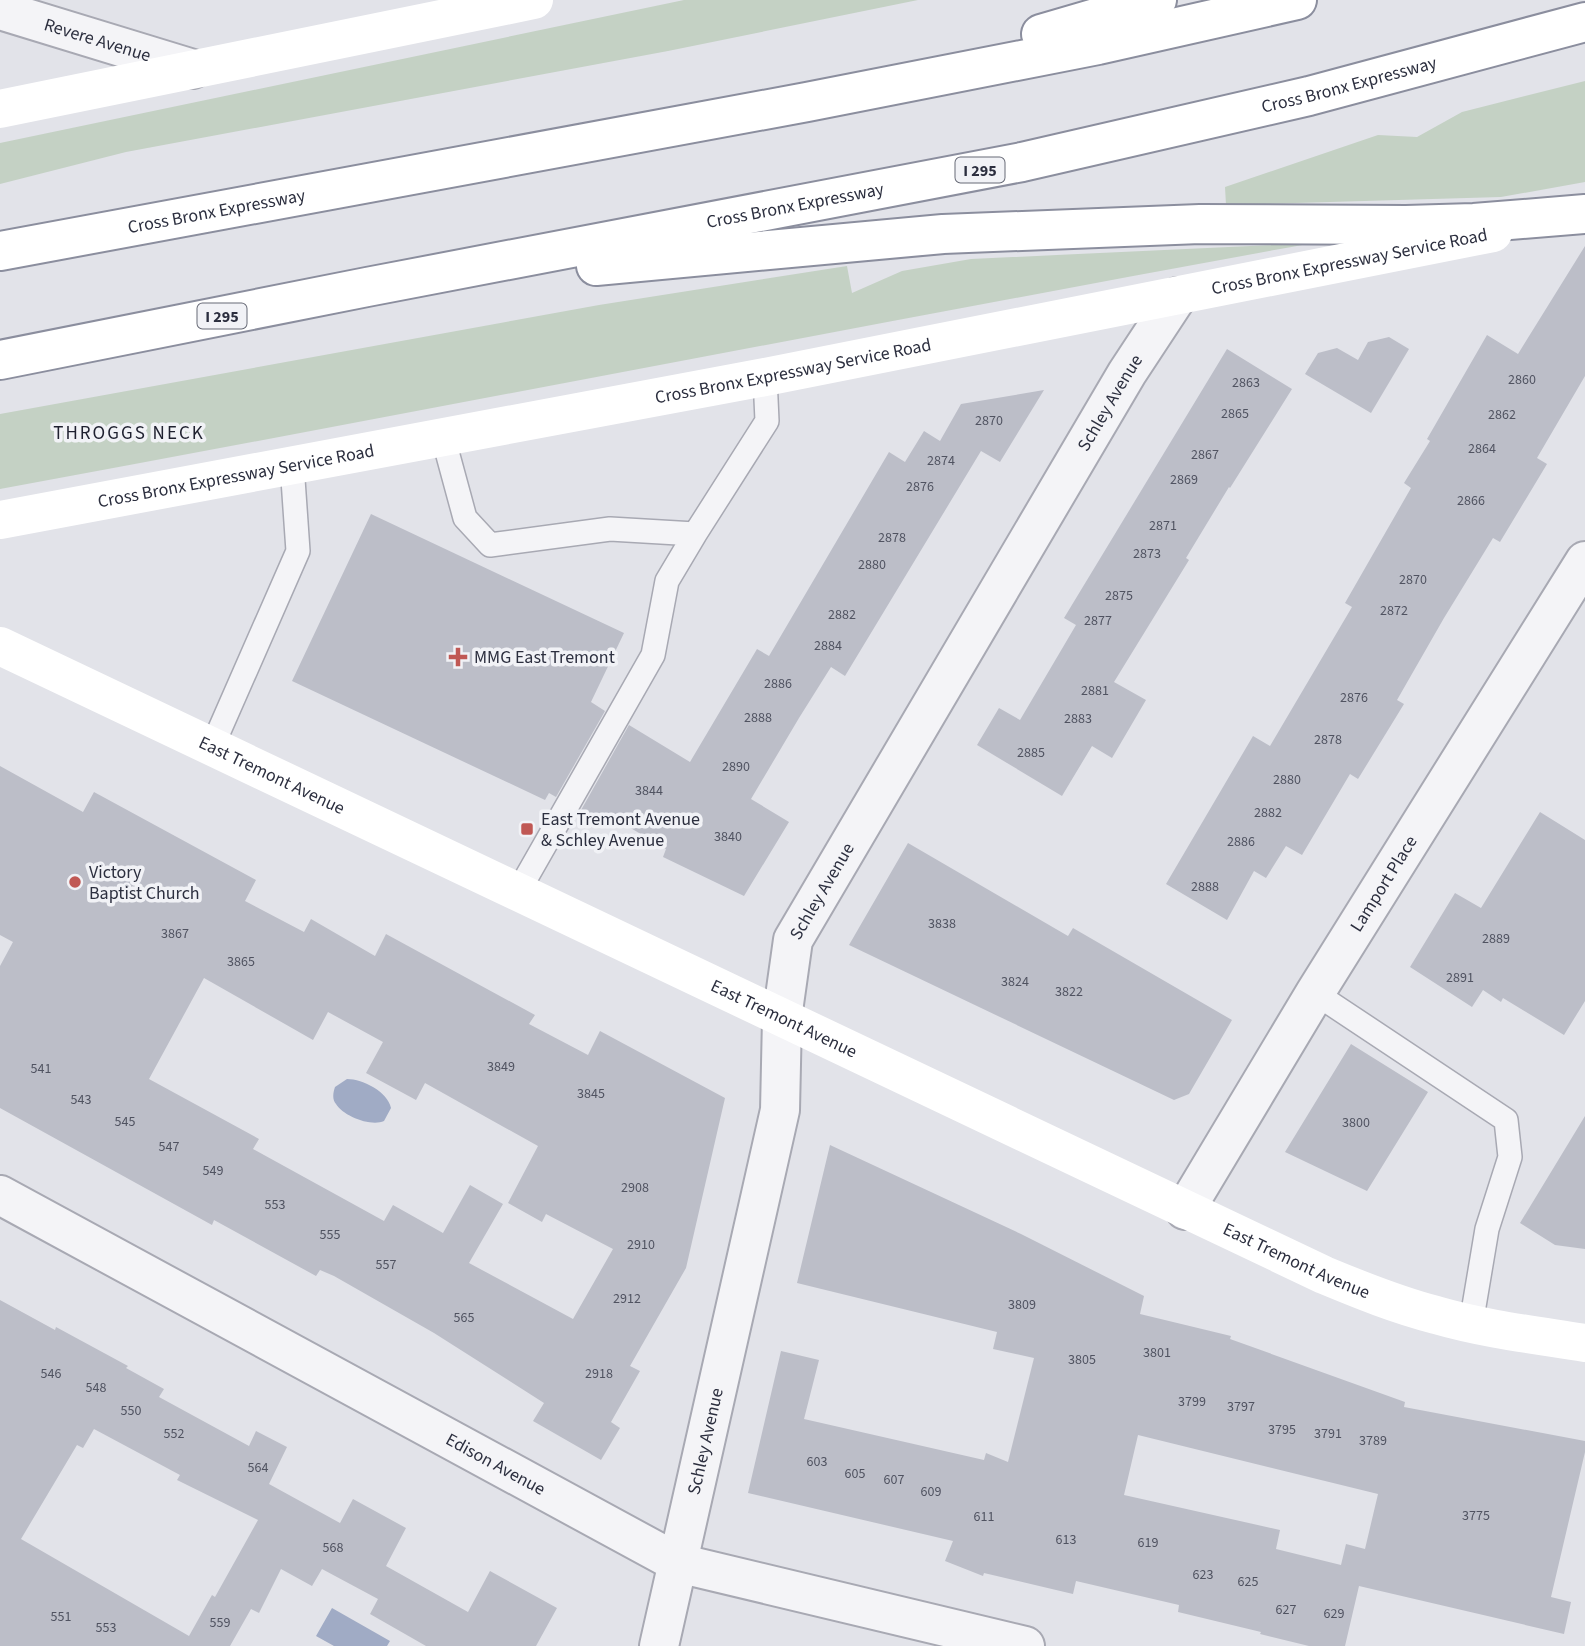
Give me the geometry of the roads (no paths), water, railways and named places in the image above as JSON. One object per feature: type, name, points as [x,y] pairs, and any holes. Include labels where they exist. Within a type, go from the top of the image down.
[{"type":"main road","points":[[0,109],[534,0]]},
{"type":"main road","points":[[807,102],[1157,0]]},
{"type":"main road","name":"Cross Bronx Expressway","points":[[0,251],[807,102],[1098,45],[1297,0]]},
{"type":"main road","name":"Cross Bronx Expressway","points":[[0,360],[1022,162],[1334,90],[1585,22]]},
{"type":"main road","points":[[368,287],[943,234],[1200,224],[1474,223],[1585,214]]},
{"type":"main road","name":"Cross Bronx Expressway Service Road","points":[[0,520],[765,377],[1585,214]]},
{"type":"main road","name":"East Tremont Avenue","points":[[0,646],[1185,1210],[1361,1291],[1471,1324],[1585,1343]]},
{"type":"street","name":"Revere Avenue","points":[[0,10],[193,69]]},
{"type":"street","name":"Schley Avenue","points":[[659,1646],[780,1110],[782,1018],[793,940],[1127,373],[1177,297]]},
{"type":"street","name":"Lamport Place","points":[[1185,1210],[1315,993],[1585,561]]},
{"type":"street","name":"Edison Avenue","points":[[0,1195],[678,1563],[1025,1646]]},
{"type":"lane","points":[[518,892],[653,655],[667,581],[767,421],[765,377]]},
{"type":"lane","points":[[443,437],[465,518],[490,545],[610,529],[695,534]]},
{"type":"lane","points":[[212,747],[298,551],[292,464]]},
{"type":"lane","points":[[1315,993],[1506,1120],[1510,1157],[1487,1229],[1471,1324]]},
{"type":"water","points":[[347,1079],[367,1084],[385,1097],[391,1108],[384,1121],[365,1121],[340,1108],[334,1100],[334,1089]]},
{"type":"water","points":[[332,1608],[390,1641],[387,1646],[334,1646],[316,1636]]},
{"type":"place","name":"MMG East Tremont","points":[[458,657]]},
{"type":"place","name":"East Tremont Avenue & Schley Avenue","points":[[527,829]]},
{"type":"place","name":"Victory Baptist Church","points":[[75,882]]},
{"type":"district","name":"THROGGS NECK","points":[[129,432]]}]
